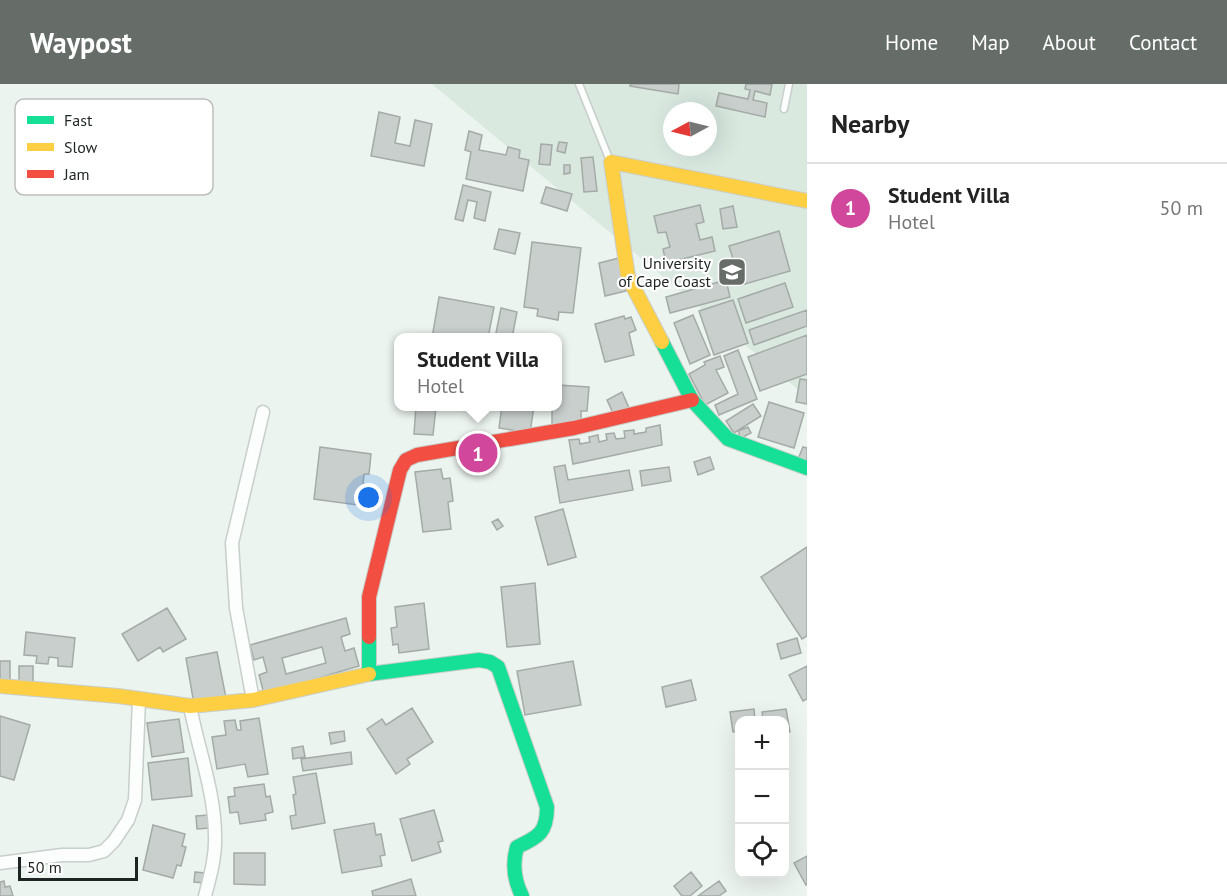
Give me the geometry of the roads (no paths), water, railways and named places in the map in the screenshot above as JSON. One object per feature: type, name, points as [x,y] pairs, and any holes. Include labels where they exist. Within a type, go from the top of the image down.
[{"type":"street","points":[[807,201],[610,162],[628,277],[692,400],[728,439],[807,468]]},
{"type":"street","points":[[369,674],[369,597],[400,470],[406,460],[417,455],[574,428],[692,400]]},
{"type":"street","points":[[252,700],[236,608],[232,543],[263,412]]},
{"type":"street","points":[[0,686],[190,706],[252,700],[369,674],[478,660],[490,662],[498,667],[547,807],[548,823],[542,832],[531,841],[517,847],[513,858],[517,886],[522,896]]},
{"type":"street","points":[[0,863],[62,855],[89,855],[104,851],[114,841],[128,820],[135,800],[139,699]]},
{"type":"street","points":[[190,706],[206,772],[216,835],[214,858],[205,896]]},
{"type":"lane","points":[[579,84],[610,162]]},
{"type":"lane","points":[[784,109],[789,84]]},
{"type":"place","name":"University of Cape Coast","points":[[732,272]]},
{"type":"place","name":"Student Villa","points":[[478,453]]}]
